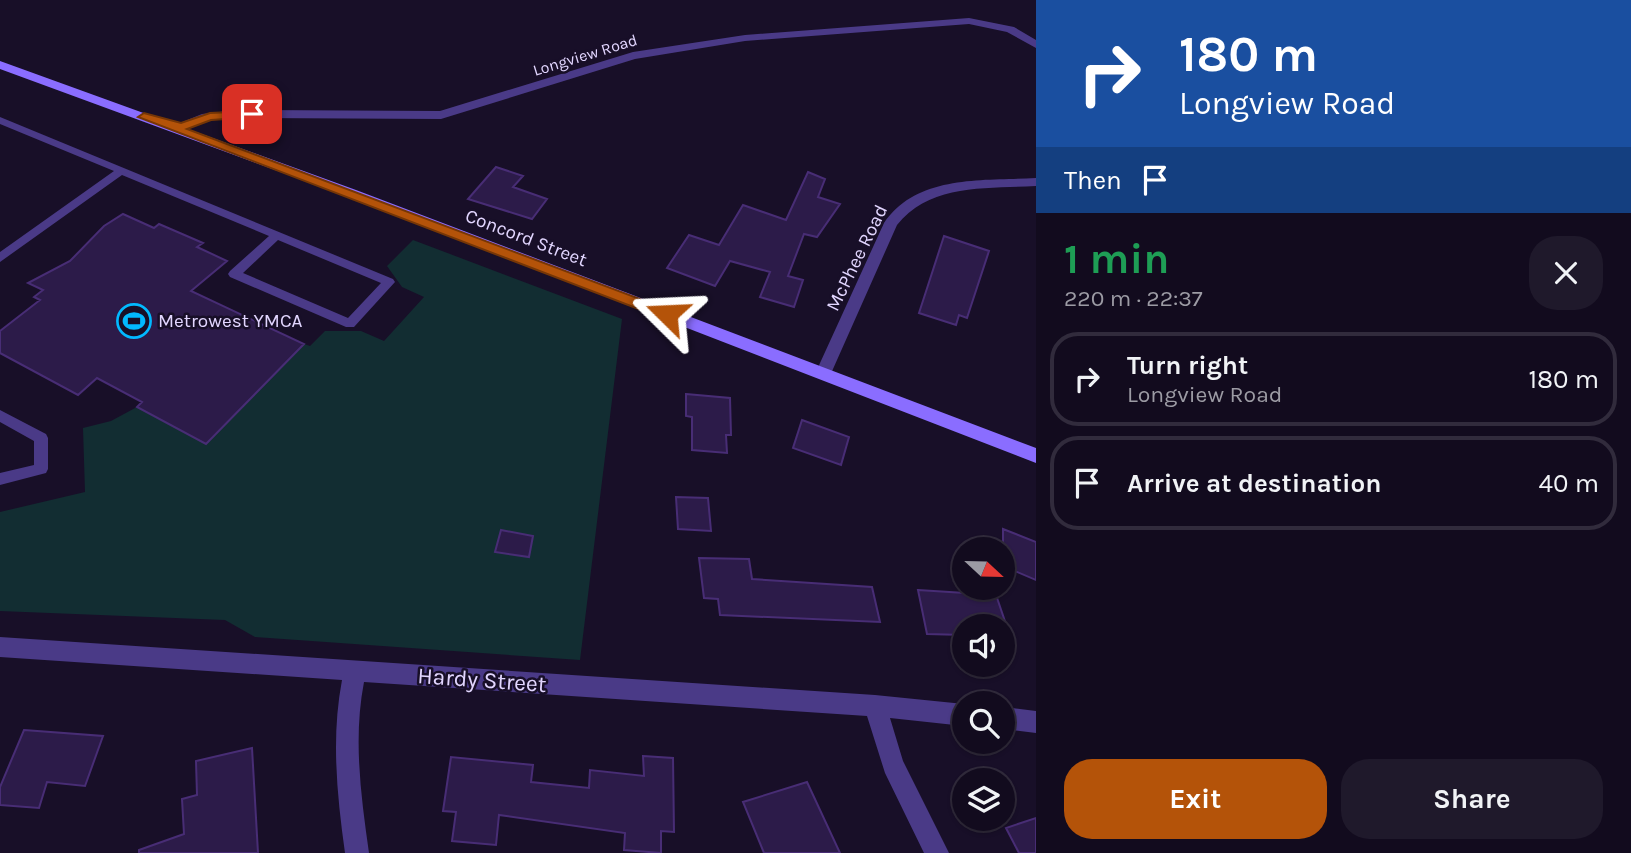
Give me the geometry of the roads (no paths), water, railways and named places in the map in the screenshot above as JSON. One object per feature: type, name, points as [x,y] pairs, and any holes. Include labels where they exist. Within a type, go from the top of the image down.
[{"type":"main road","name":"Concord Street","points":[[3,66],[1036,456]]},
{"type":"street","name":"Longview Road","points":[[144,117],[181,127],[202,118],[236,114],[441,115],[653,52],[719,41],[969,20],[1010,29],[1036,46]]},
{"type":"street","name":"McPhee Road","points":[[823,374],[891,223],[907,202],[953,189],[1036,182]]},
{"type":"street","name":"Hardy Street","points":[[0,647],[876,706],[952,714]]},
{"type":"street","points":[[355,671],[348,702],[345,769],[357,853]]},
{"type":"street","points":[[876,706],[893,765],[937,853]]},
{"type":"street","points":[[1015,720],[1036,722]]},
{"type":"lane","points":[[0,120],[389,282],[350,324],[234,274],[275,236]]},
{"type":"lane","points":[[0,258],[121,171]]},
{"type":"lane","points":[[0,415],[41,438],[41,469],[0,479]]},
{"type":"place","name":"Metrowest YMCA","points":[[134,321]]}]
